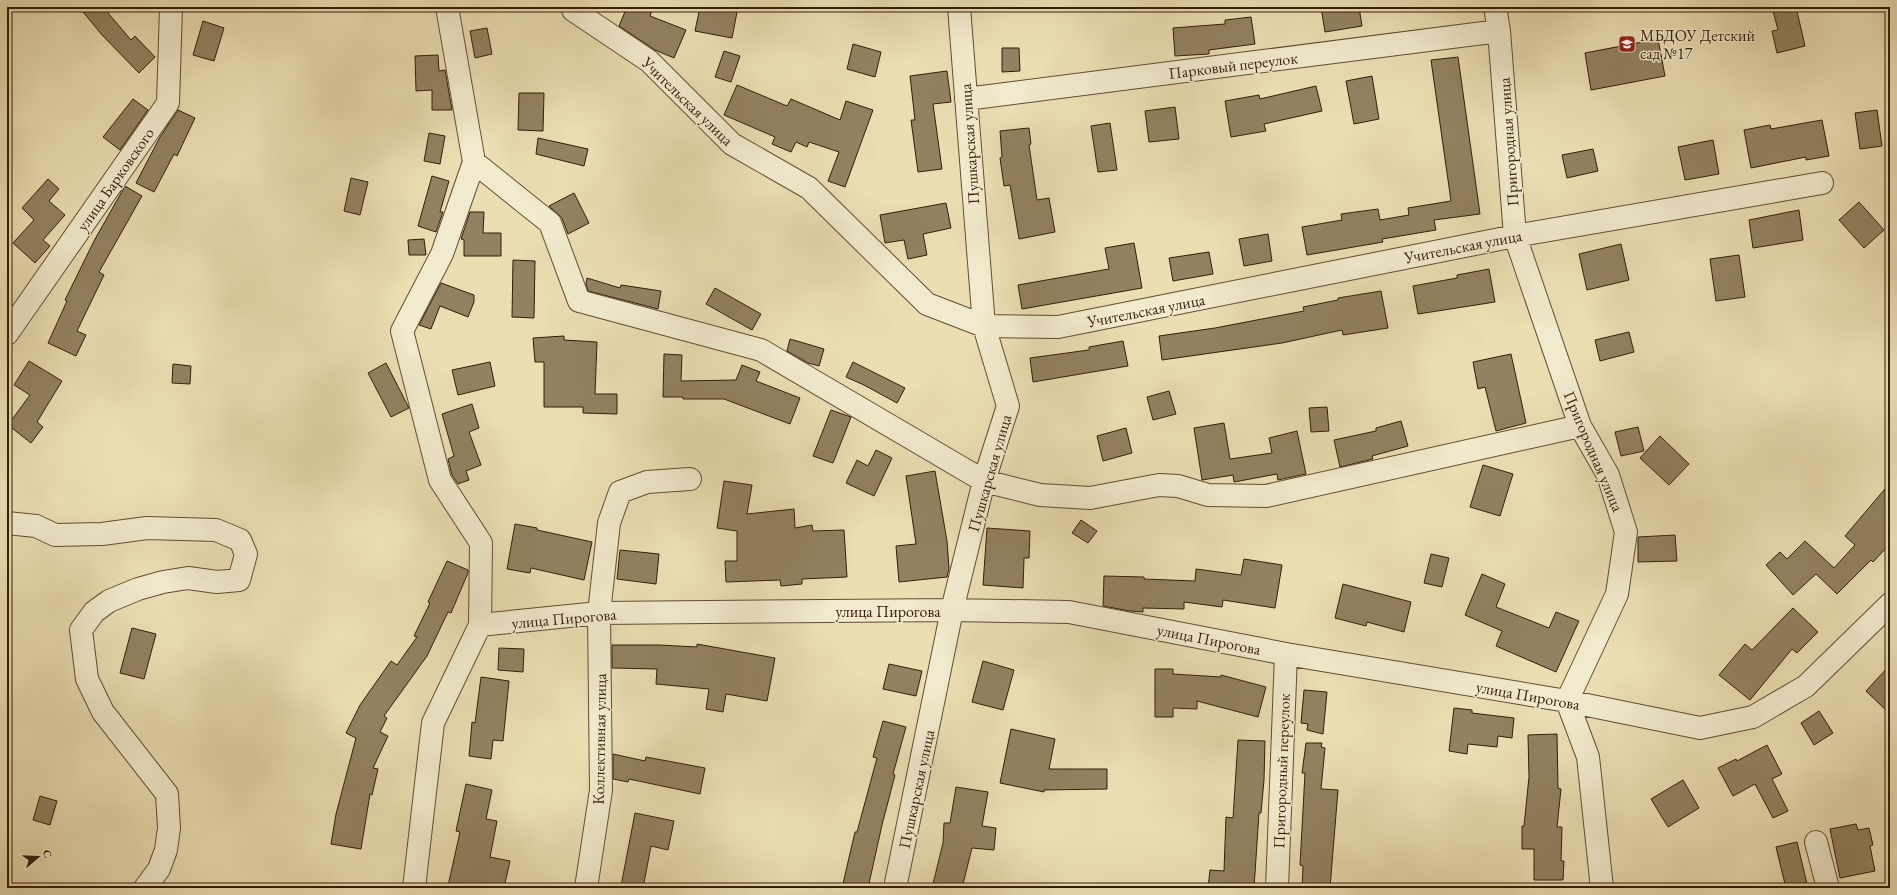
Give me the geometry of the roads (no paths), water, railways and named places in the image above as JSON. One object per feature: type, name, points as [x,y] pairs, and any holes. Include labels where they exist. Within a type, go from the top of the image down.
[{"type":"street","name":"улица Барковского","points":[[7,334],[168,103],[171,7]]},
{"type":"street","points":[[414,888],[433,723],[480,625],[481,543],[440,480],[402,332],[442,254],[474,162],[447,7]]},
{"type":"street","name":"Пушкарская улица","points":[[895,888],[952,610],[984,482],[1008,406],[984,326],[959,7]]},
{"type":"street","name":"Пригородная улица","points":[[1496,7],[1515,236],[1580,426],[1608,475],[1626,532],[1617,594],[1567,701]]},
{"type":"street","name":"Учительская улица","points":[[572,10],[649,61],[732,144],[809,188],[927,304],[984,326],[1058,327],[1515,236],[1822,183]]},
{"type":"street","name":"Парковый переулок","points":[[966,99],[1499,31]]},
{"type":"street","points":[[474,162],[550,223],[579,301],[762,350],[984,482],[1047,495],[1090,498],[1159,485],[1178,486],[1208,494],[1266,496],[1580,426]]},
{"type":"street","name":"Коллективная улица","points":[[586,888],[601,790],[599,613],[610,523],[620,492],[647,482],[690,479]]},
{"type":"street","points":[[7,523],[36,526],[56,535],[102,534],[147,528],[216,530],[240,540],[246,554],[239,580],[217,582],[188,578],[164,582],[138,589],[109,601],[94,612],[81,630],[87,679],[103,712],[167,794],[169,828],[166,850],[159,869],[144,888]]},
{"type":"street","name":"улица Пирогова","points":[[480,625],[599,613],[952,610],[1069,612],[1286,654],[1567,701],[1700,728],[1753,717],[1806,686],[1890,604]]},
{"type":"street","name":"Пригородный переулок","points":[[1277,888],[1286,654]]},
{"type":"street","points":[[1567,701],[1588,757],[1602,888]]},
{"type":"street","points":[[1816,842],[1828,888]]},
{"type":"place","name":"МБДОУ Детский сад №17","points":[[1627,44]]}]
